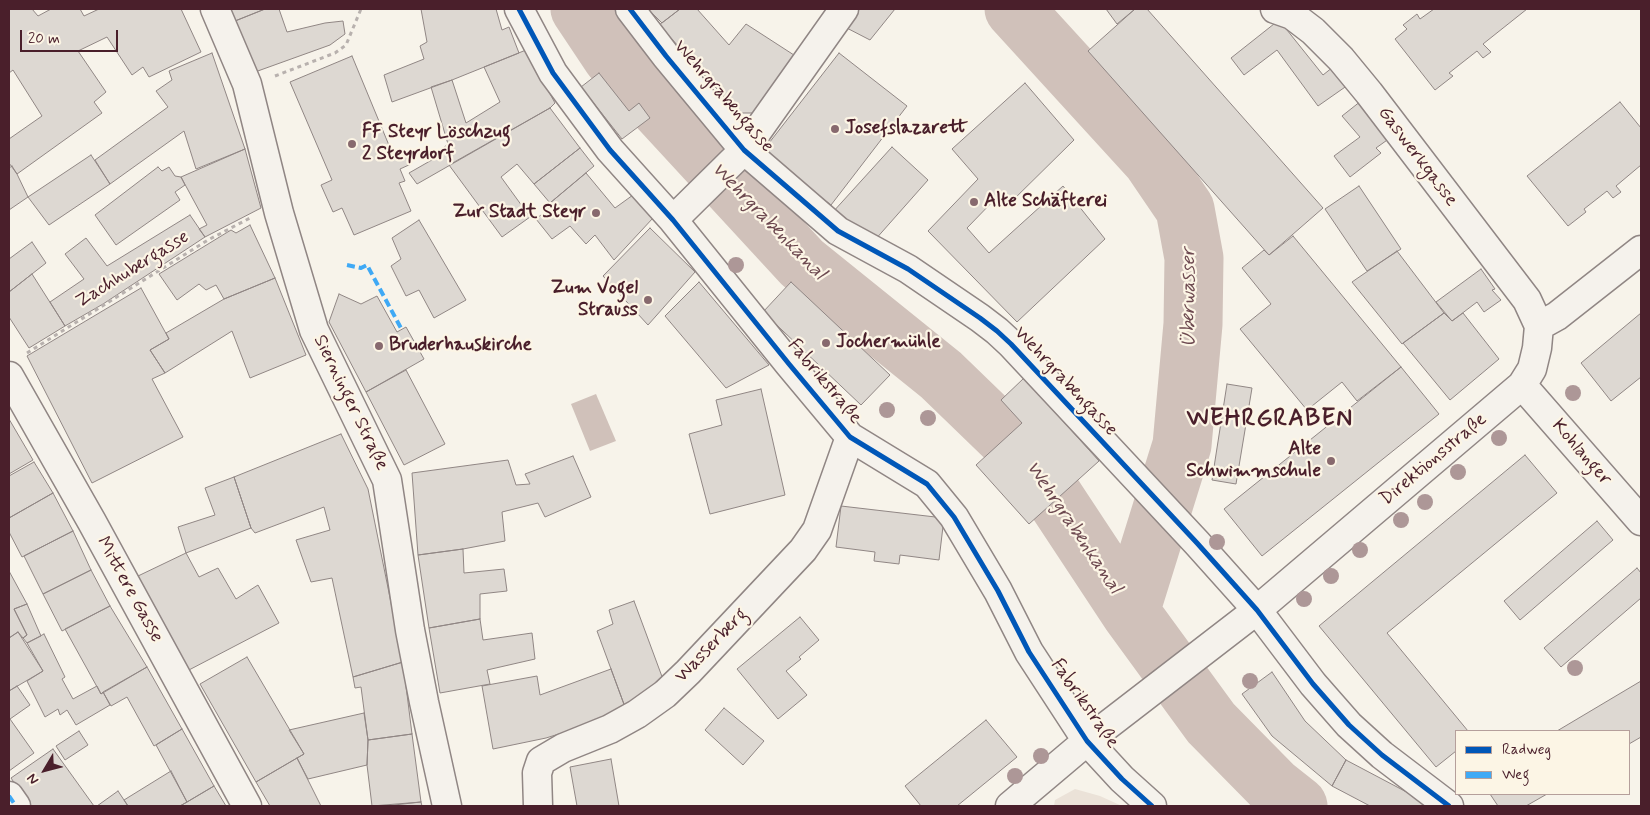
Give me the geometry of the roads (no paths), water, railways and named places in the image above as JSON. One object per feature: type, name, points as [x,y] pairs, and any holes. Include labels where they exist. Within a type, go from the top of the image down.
[{"type":"street","name":"Sierninger Straße","points":[[215,9],[246,84],[277,206],[314,330],[387,480],[410,630],[424,702],[448,806]]},
{"type":"street","name":"Fabrikstraße","points":[[518,9],[558,80],[610,150],[681,212],[789,364],[850,437],[927,484],[954,517],[998,591],[1029,652],[1087,741],[1122,779],[1152,806]]},
{"type":"street","name":"Wehrgrabengasse","points":[[630,9],[740,155],[838,231],[908,269],[997,331],[1198,543],[1257,610]]},
{"type":"street","name":"Wehrgrabengasse","points":[[740,155],[844,9]]},
{"type":"street","name":"Gaswerkgasse","points":[[1275,9],[1292,15],[1313,31],[1341,59],[1527,300],[1539,326]]},
{"type":"street","points":[[681,212],[740,155]]},
{"type":"street","points":[[1539,326],[1557,316],[1641,250]]},
{"type":"street","name":"Direktionsstraße","points":[[1087,741],[1257,610],[1522,385],[1532,369],[1537,348],[1539,326]]},
{"type":"street","name":"Mittere Gasse","points":[[16,366],[92,522],[247,806]]},
{"type":"street","name":"Kohlanger","points":[[1522,385],[1641,521]]},
{"type":"street","name":"Wasserberg","points":[[538,806],[536,794],[537,773],[541,761],[563,748],[610,729],[637,714],[664,694],[688,672],[803,550],[817,530],[850,437]]},
{"type":"street","points":[[1257,610],[1313,684],[1349,725],[1382,755],[1449,806]]},
{"type":"street","points":[[1018,804],[1087,741]]},
{"type":"street","points":[[9,796],[16,806]]},
{"type":"waterway","name":"Wehrgrabenkanal","points":[[580,9],[612,57],[802,263],[941,375],[1031,462],[1130,612],[1211,723],[1274,787],[1298,806]]},
{"type":"waterway","name":"Überwasser","points":[[1014,9],[1151,159],[1185,209],[1194,258],[1193,324],[1182,445],[1130,612]]},
{"type":"place","name":"Josefslazarett","points":[[835,129]]},
{"type":"place","name":"FF Steyr Löschzug 2 Steyrdorf","points":[[352,144]]},
{"type":"place","name":"Alte Schäfterei","points":[[974,202]]},
{"type":"place","name":"Zur Stadt Steyr","points":[[596,213]]},
{"type":"place","name":"Zum Vogel Strauss","points":[[648,300]]},
{"type":"place","name":"Jochermühle","points":[[826,343]]},
{"type":"place","name":"Bruderhauskirche","points":[[379,346]]},
{"type":"place","name":"Alte Schwimmschule","points":[[1331,461]]},
{"type":"district","name":"WEHRGRABEN","points":[[1270,420]]}]
